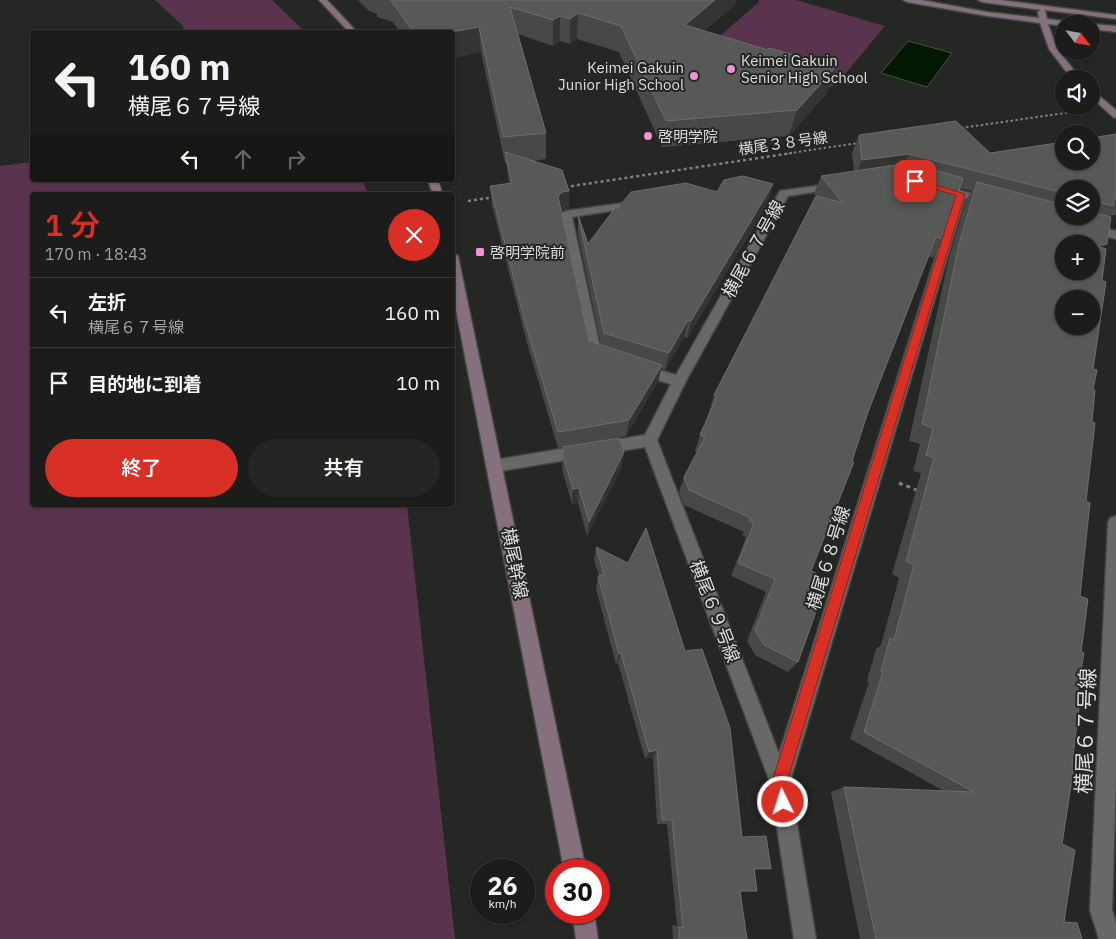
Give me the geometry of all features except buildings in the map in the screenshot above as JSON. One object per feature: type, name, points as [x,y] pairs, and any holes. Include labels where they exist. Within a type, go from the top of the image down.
[{"type":"street","points":[[324,0],[351,30]]},
{"type":"street","points":[[907,0],[987,14],[1055,22]]},
{"type":"street","points":[[982,0],[1116,17]]},
{"type":"street","points":[[1041,8],[1045,33],[1058,57],[1070,70]]},
{"type":"street","points":[[1100,27],[1116,29]]},
{"type":"street","points":[[1100,100],[1114,112]]},
{"type":"street","name":"横尾６７号線","points":[[650,440],[679,381],[784,194],[851,184]]},
{"type":"street","points":[[926,184],[997,204]]},
{"type":"street","points":[[766,192],[784,194]]},
{"type":"street","name":"横尾６８号線","points":[[805,939],[780,782],[961,194]]},
{"type":"street","points":[[614,361],[596,355],[566,214],[654,201]]},
{"type":"street","points":[[1079,226],[1116,235]]},
{"type":"street","name":"横尾幹線","points":[[455,271],[573,859]]},
{"type":"street","points":[[632,367],[679,381]]},
{"type":"street","points":[[495,466],[650,440]]},
{"type":"street","name":"横尾６９号線","points":[[650,440],[780,782]]},
{"type":"street","name":"横尾６７号線","points":[[1110,939],[1100,910],[1116,523]]},
{"type":"street","points":[[585,924],[588,939]]},
{"type":"path","points":[[955,129],[1055,114]]},
{"type":"path","name":"横尾３８号線","points":[[556,188],[858,144]]},
{"type":"path","points":[[468,201],[497,197]]},
{"type":"path","points":[[875,474],[921,491]]},
{"type":"shaded area","points":[[155,0],[272,0],[303,30],[183,30],[183,26]]},
{"type":"shaded area","points":[[759,0],[796,0],[885,26],[836,85],[825,88],[704,50]]},
{"type":"shaded area","points":[[908,41],[952,53],[927,87],[881,73]]},
{"type":"shaded area","points":[[30,162],[30,182],[364,182],[367,192],[30,192],[30,507],[407,507],[455,939],[0,939],[0,166]]},
{"type":"place","name":"Keimei Gakuin Senior High School","points":[[731,69]]},
{"type":"place","name":"Keimei Gakuin Junior High School","points":[[694,76]]},
{"type":"place","name":"啓明学院","points":[[648,136]]},
{"type":"place","name":"啓明学院前","points":[[480,252]]},
{"type":"route","points":[[783,802],[780,782],[961,194],[915,181]]}]
